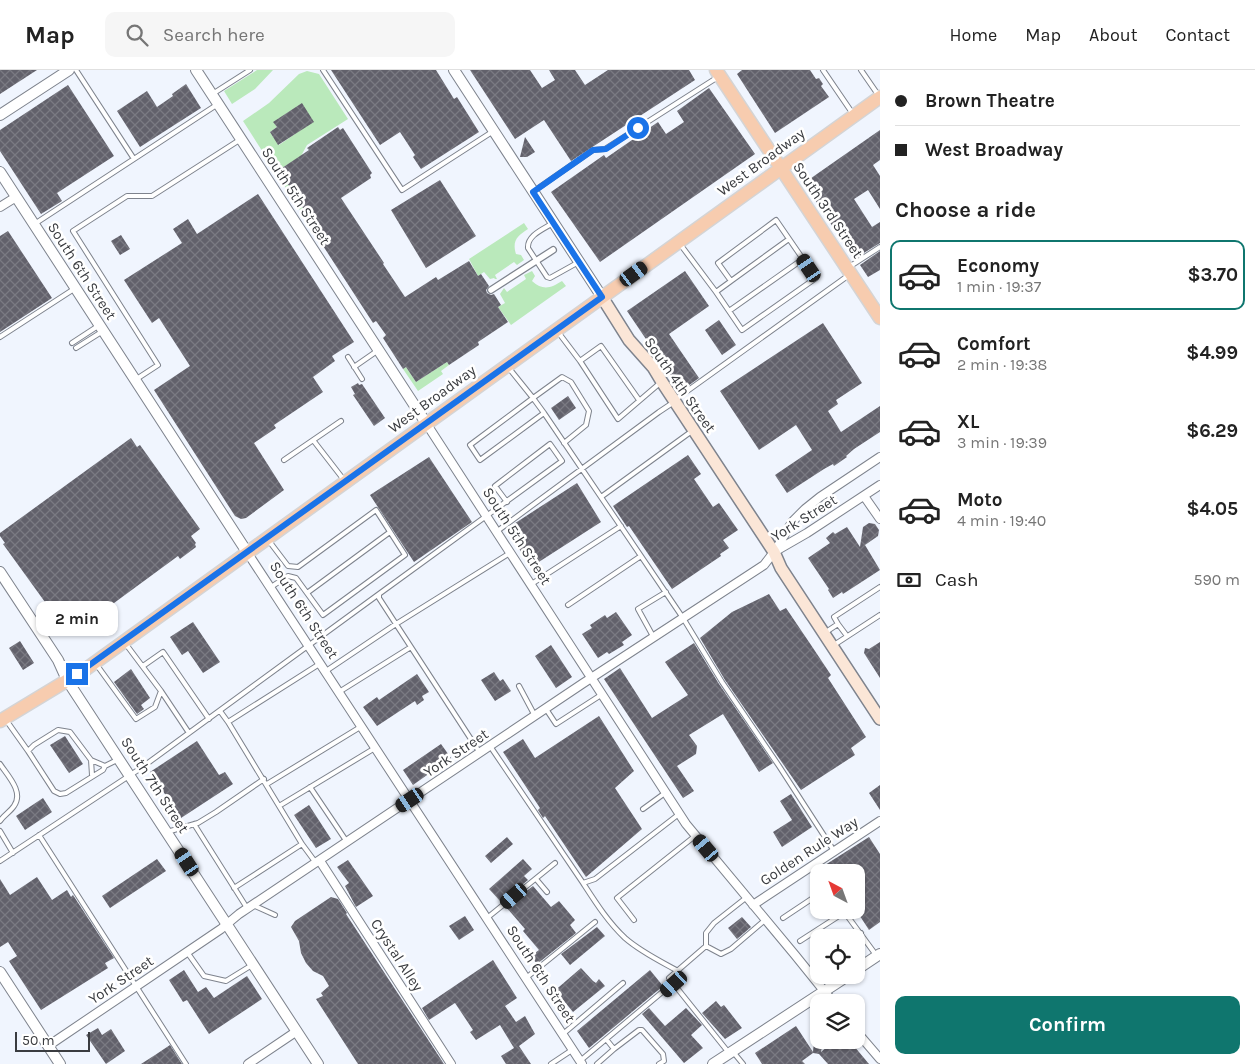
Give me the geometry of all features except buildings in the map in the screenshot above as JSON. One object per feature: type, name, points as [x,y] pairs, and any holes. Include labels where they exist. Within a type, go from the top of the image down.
[{"type":"main road","name":"South 3rd Street","points":[[718,73],[880,318]]},
{"type":"main road","name":"West Broadway","points":[[2,720],[124,642],[880,97]]},
{"type":"main road","name":"South 4th Street","points":[[602,297],[629,340],[675,401],[880,719]]},
{"type":"street","points":[[0,115],[69,70]]},
{"type":"street","name":"South 5th Street","points":[[196,70],[679,814],[824,992]]},
{"type":"street","name":"South 4th Street","points":[[454,70],[602,297]]},
{"type":"street","name":"South 6th Street","points":[[0,172],[581,1062]]},
{"type":"street","points":[[0,207],[16,197]]},
{"type":"street","points":[[491,290],[553,250]]},
{"type":"street","points":[[774,552],[792,522],[805,509],[880,457]]},
{"type":"street","name":"York Street","points":[[48,1046],[250,907],[591,678],[764,565],[774,552],[880,486]]},
{"type":"street","points":[[864,496],[880,519]]},
{"type":"street","name":"South 7th Street","points":[[0,572],[58,660],[67,680],[318,1064]]},
{"type":"street","name":"Golden Rule Way","points":[[815,864],[880,821]]},
{"type":"street","name":"Crystal Alley","points":[[318,862],[451,1064]]},
{"type":"street","name":"Golden Rule Way","points":[[753,905],[810,867]]},
{"type":"street","points":[[865,964],[879,955]]},
{"type":"street","points":[[0,972],[60,1064]]},
{"type":"street","points":[[713,1064],[836,984]]},
{"type":"street","points":[[248,1064],[297,1032]]},
{"type":"street","points":[[865,1041],[880,1059]]},
{"type":"lane","points":[[76,70],[134,159]]},
{"type":"lane","points":[[212,94],[250,70]]},
{"type":"lane","points":[[323,70],[402,190],[494,131]]},
{"type":"lane","points":[[823,70],[854,116]]},
{"type":"lane","points":[[861,70],[880,97]]},
{"type":"lane","points":[[533,192],[593,150],[606,149],[718,73]]},
{"type":"lane","points":[[34,224],[218,104]]},
{"type":"lane","points":[[136,380],[158,365],[73,231],[127,196],[152,196],[241,139]]},
{"type":"lane","points":[[678,242],[742,330],[816,278],[776,220],[718,263],[731,281]]},
{"type":"lane","points":[[554,223],[532,236],[527,243],[536,261],[545,275],[550,278],[579,262]]},
{"type":"lane","points":[[716,292],[789,239]]},
{"type":"lane","points":[[496,532],[880,247]]},
{"type":"lane","points":[[729,311],[803,259]]},
{"type":"lane","points":[[0,336],[76,288]]},
{"type":"lane","points":[[72,343],[102,328]]},
{"type":"lane","points":[[76,348],[102,328]]},
{"type":"lane","points":[[556,330],[580,361],[618,418],[662,382]]},
{"type":"lane","points":[[580,361],[602,346],[640,400]]},
{"type":"lane","points":[[354,367],[379,350]]},
{"type":"lane","points":[[348,357],[362,379]]},
{"type":"lane","points":[[506,366],[544,413],[666,592],[722,682],[834,852]]},
{"type":"lane","points":[[544,413],[480,460],[470,444],[562,377],[571,382],[589,411],[586,425],[564,443]]},
{"type":"lane","points":[[284,460],[341,421]]},
{"type":"lane","points":[[601,497],[681,437],[694,430]]},
{"type":"lane","points":[[313,440],[345,481]]},
{"type":"lane","points":[[0,862],[189,734],[379,594],[507,502],[562,461],[550,444],[495,486],[507,502]]},
{"type":"lane","points":[[271,587],[288,576],[296,578],[322,615],[405,555],[376,510],[298,567],[288,566]]},
{"type":"lane","points":[[530,584],[621,526]]},
{"type":"lane","points":[[307,593],[390,532]]},
{"type":"lane","points":[[267,538],[288,566],[288,576]]},
{"type":"lane","points":[[326,671],[396,624],[510,553]]},
{"type":"lane","points":[[568,605],[641,556]]},
{"type":"lane","points":[[296,578],[298,567]]},
{"type":"lane","points":[[847,636],[834,617],[880,587]]},
{"type":"lane","points":[[654,638],[638,609],[666,592]]},
{"type":"lane","points":[[379,594],[379,598],[480,753]]},
{"type":"lane","points":[[832,646],[880,615]]},
{"type":"lane","points":[[824,633],[838,624]]},
{"type":"lane","points":[[124,642],[161,691],[189,734]]},
{"type":"lane","points":[[340,692],[411,647]]},
{"type":"lane","points":[[143,666],[163,652],[209,719]]},
{"type":"lane","points":[[95,662],[136,719],[155,707],[161,691]]},
{"type":"lane","points":[[228,722],[321,663]]},
{"type":"lane","points":[[518,686],[535,716]]},
{"type":"lane","points":[[546,709],[556,724],[602,695]]},
{"type":"lane","points":[[220,711],[264,779],[302,844],[318,862]]},
{"type":"lane","points":[[2,720],[28,751],[54,791],[60,794],[66,793],[103,770],[105,766],[119,759]]},
{"type":"lane","points":[[267,784],[362,726]]},
{"type":"lane","points":[[28,751],[58,730],[70,732],[91,760],[105,766]]},
{"type":"lane","points":[[490,746],[600,909],[627,940],[649,956],[678,971]]},
{"type":"lane","points":[[279,806],[376,747]]},
{"type":"lane","points":[[91,760],[92,776]]},
{"type":"lane","points":[[0,764],[17,790],[18,798],[13,807],[0,821]]},
{"type":"lane","points":[[167,832],[194,824],[216,812],[264,779]]},
{"type":"lane","points":[[310,787],[347,842]]},
{"type":"lane","points":[[643,810],[665,793]]},
{"type":"lane","points":[[583,883],[595,879],[679,814]]},
{"type":"lane","points":[[194,824],[234,888],[250,907],[275,915]]},
{"type":"lane","points":[[0,832],[13,853]]},
{"type":"lane","points":[[40,835],[186,1064]]},
{"type":"lane","points":[[634,920],[617,898],[696,836]]},
{"type":"lane","points":[[234,888],[302,844]]},
{"type":"lane","points":[[487,918],[555,863]]},
{"type":"lane","points":[[536,879],[547,892]]},
{"type":"lane","points":[[743,1064],[669,978],[706,946],[706,932],[714,923],[747,897]]},
{"type":"lane","points":[[783,918],[810,900]]},
{"type":"lane","points":[[706,946],[721,954],[731,949],[766,919]]},
{"type":"lane","points":[[800,941],[832,919]]},
{"type":"lane","points":[[850,919],[858,929]]},
{"type":"lane","points":[[526,978],[595,922]]},
{"type":"lane","points":[[865,938],[879,955]]},
{"type":"lane","points":[[187,952],[204,976],[226,981],[253,964]]},
{"type":"lane","points":[[563,1034],[623,983]]},
{"type":"lane","points":[[581,1062],[606,1039],[674,984]]},
{"type":"lane","points":[[596,1064],[603,1062],[614,1049],[639,1030],[642,1030],[663,1054],[664,1061],[659,1064]]},
{"type":"lane","points":[[606,1039],[614,1049]]},
{"type":"lane","points":[[551,1064],[573,1050]]},
{"type":"green space","points":[[257,70],[273,70],[255,89],[232,104],[224,91]]},
{"type":"green space","points":[[307,71],[319,74],[348,119],[307,145],[301,156],[279,170],[308,216],[305,218],[243,121],[269,103],[299,74]],"holes":[[[301,104],[295,134],[279,145],[270,132],[277,127],[274,122]]]},
{"type":"green space","points":[[524,223],[528,229],[516,239],[515,246],[516,254],[521,255],[524,260],[517,265],[514,262],[495,275],[497,279],[490,279],[484,272],[478,276],[469,259]]},
{"type":"green space","points":[[532,271],[535,276],[532,281],[540,286],[551,287],[562,281],[566,286],[511,325],[498,307],[505,303],[500,294],[504,288],[507,292],[526,279],[524,275]]},
{"type":"green space","points":[[447,362],[449,365],[441,371],[443,374],[418,391],[403,369],[406,367],[416,382]]},
{"type":"route","points":[[77,674],[602,297],[533,192],[593,150],[606,149],[638,128]]}]
